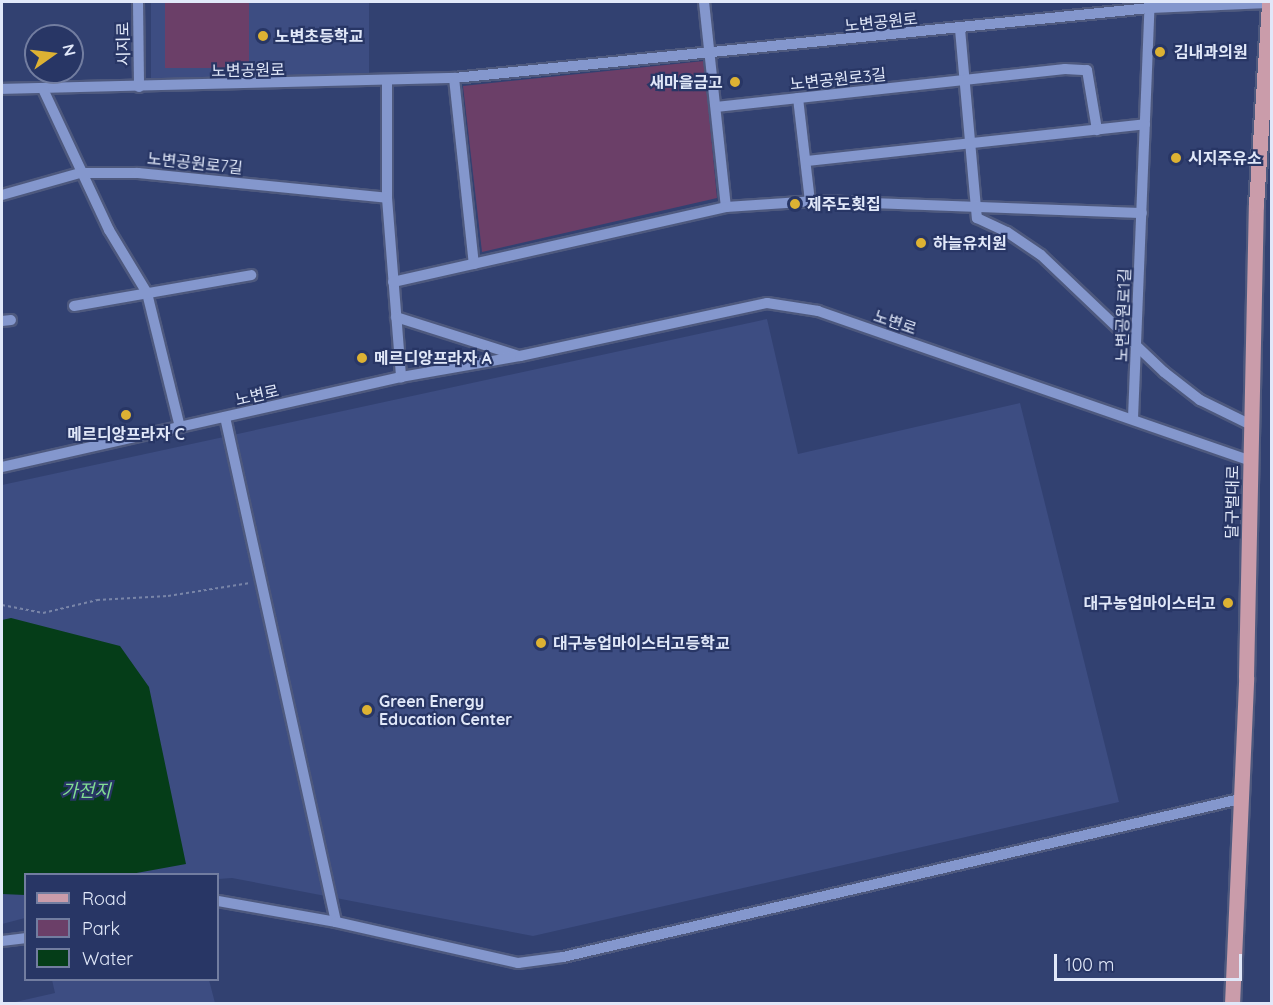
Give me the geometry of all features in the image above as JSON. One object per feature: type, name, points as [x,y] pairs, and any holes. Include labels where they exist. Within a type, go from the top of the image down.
[{"type":"main road","name":"달구벌대로","points":[[1232,1004],[1251,461],[1257,194],[1269,2]]},
{"type":"street","name":"시지로","points":[[138,2],[139,87]]},
{"type":"street","points":[[704,2],[726,207]]},
{"type":"street","name":"노변공원로","points":[[2,90],[387,82],[454,78],[711,55],[1150,5],[1269,2]]},
{"type":"street","name":"노변공원로1길","points":[[1133,418],[1150,5]]},
{"type":"street","points":[[960,28],[977,218],[1007,231],[1041,255],[1137,342],[1164,372],[1200,400],[1251,425]]},
{"type":"street","name":"노변공원로3길","points":[[716,107],[964,80],[1087,70],[1097,130]]},
{"type":"street","points":[[454,78],[474,264]]},
{"type":"street","points":[[387,82],[387,198],[401,377]]},
{"type":"street","points":[[43,88],[80,173],[147,293],[180,427]]},
{"type":"street","points":[[798,98],[810,202]]},
{"type":"street","points":[[807,161],[1145,124]]},
{"type":"street","name":"노변공원로7길","points":[[2,195],[80,173],[138,172],[387,198]]},
{"type":"street","points":[[393,282],[726,207],[810,202],[1142,213]]},
{"type":"street","points":[[74,306],[251,275]]},
{"type":"street","name":"노변로","points":[[2,466],[401,377],[520,356],[767,303],[786,303],[1133,418],[1251,461]]},
{"type":"street","name":"노변로","points":[[396,317],[520,356]]},
{"type":"street","points":[[225,417],[336,922]]},
{"type":"street","points":[[219,901],[336,922],[518,963],[574,954],[1240,799]]},
{"type":"street","points":[[2,941],[24,938]]},
{"type":"path","points":[[2,605],[43,613],[97,600],[168,596],[262,581]]},
{"type":"shaded area","name":"노변초등학교","points":[[151,2],[369,2],[369,79],[151,79]]},
{"type":"shaded area","name":"대구농업마이스터고등학교","points":[[767,319],[798,454],[1020,403],[1119,802],[533,936],[232,878],[219,879],[219,873],[24,873],[24,918],[2,924],[2,485]]},
{"type":"shaded area","points":[[52,981],[209,981],[215,1003],[11,1003],[55,993]]},
{"type":"green space","points":[[165,2],[249,2],[249,68],[165,68]]},
{"type":"green space","points":[[704,61],[717,198],[482,252],[463,86]]},
{"type":"water","name":"가전지","points":[[11,618],[120,646],[149,687],[186,864],[136,873],[24,873],[24,895],[2,894],[2,620]]},
{"type":"place","name":"노변초등학교","points":[[263,36]]},
{"type":"place","name":"김내과의원","points":[[1160,52]]},
{"type":"place","name":"새마을금고","points":[[735,82]]},
{"type":"place","name":"시지주유소","points":[[1176,158]]},
{"type":"place","name":"제주도횟집","points":[[795,204]]},
{"type":"place","name":"하늘유치원","points":[[921,243]]},
{"type":"place","name":"메르디앙프라자 A","points":[[362,358]]},
{"type":"place","name":"메르디앙프라자 C","points":[[126,415]]},
{"type":"place","name":"대구농업마이스터고","points":[[1228,603]]},
{"type":"place","name":"대구농업마이스터고등학교","points":[[541,643]]},
{"type":"place","name":"Green Energy Education Center","points":[[367,710]]}]
